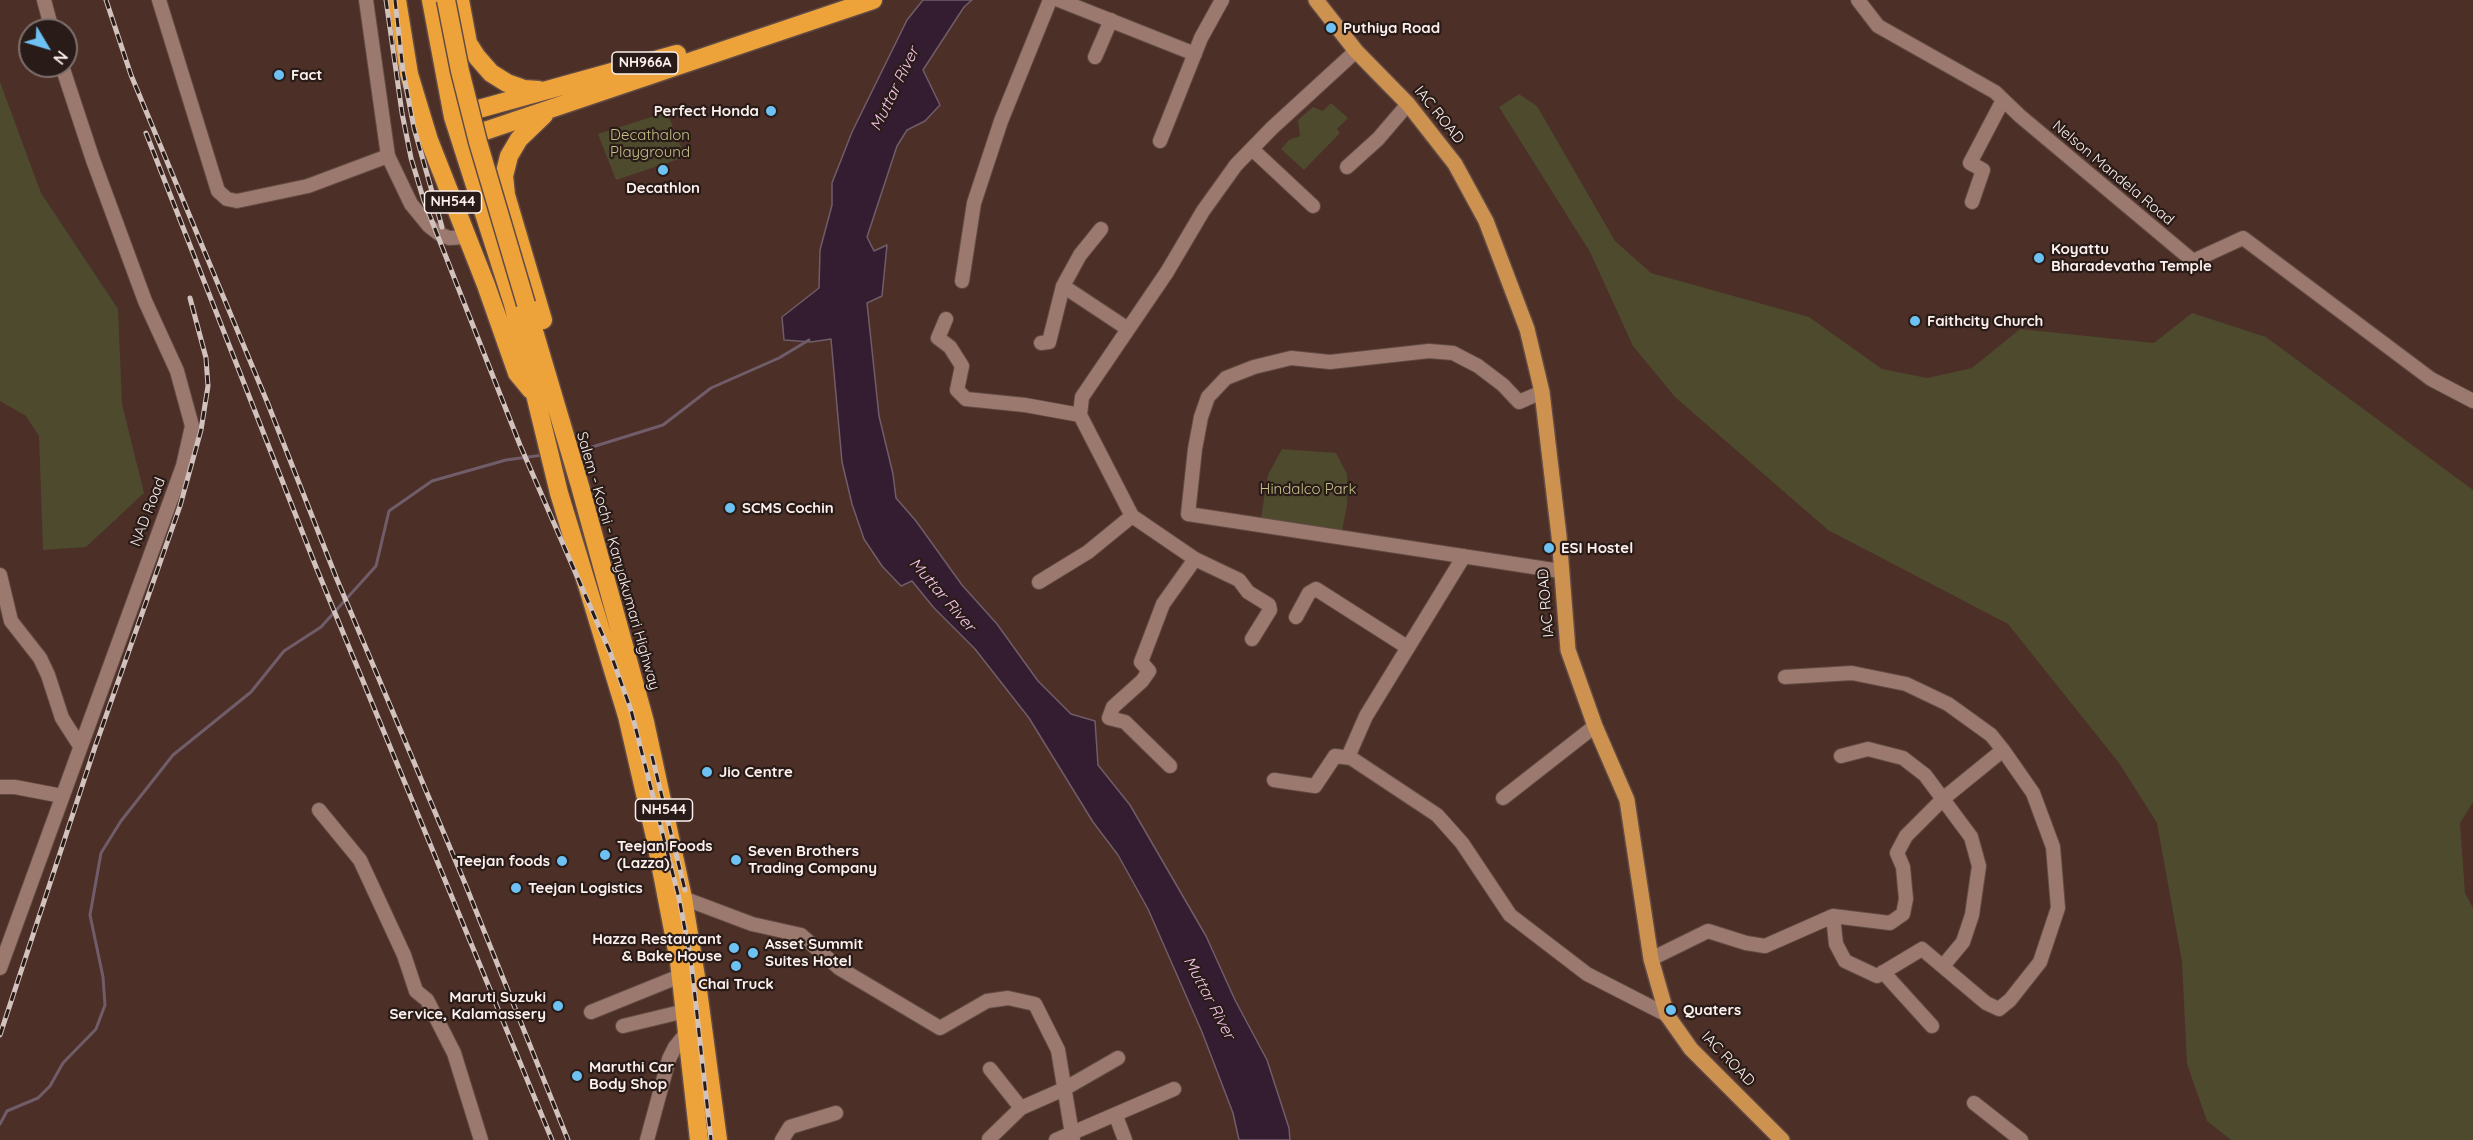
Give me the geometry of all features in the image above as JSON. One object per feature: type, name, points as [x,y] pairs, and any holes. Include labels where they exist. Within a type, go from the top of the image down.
[{"type":"highway","name":"NH544","points":[[397,0],[410,74],[429,140],[517,373],[534,394]]},
{"type":"highway","name":"Salem - Kochi - Kanyakumari Highway","points":[[431,0],[459,140],[513,304],[534,394],[579,486],[645,722],[683,898],[718,1140]]},
{"type":"highway","name":"Salem - Kochi - Kanyakumari Highway","points":[[446,0],[460,71],[478,142],[542,357],[559,493],[627,716],[655,837],[680,976],[699,1140]]},
{"type":"highway","points":[[460,0],[468,43],[491,73],[507,83],[524,89],[547,90]]},
{"type":"highway","name":"NH966A","points":[[453,117],[676,55],[835,0]]},
{"type":"highway","name":"NH966A","points":[[459,140],[868,2]]},
{"type":"highway","points":[[542,357],[548,336],[506,195],[504,176],[509,156],[519,139],[530,126],[552,109]]},
{"type":"main road","name":"IAC ROAD","points":[[1318,1],[1356,51],[1408,104],[1455,164],[1486,221],[1527,329],[1542,392],[1559,536],[1568,650],[1595,726],[1627,800],[1651,959],[1667,1015],[1691,1049],[1782,1140]]},
{"type":"street","points":[[44,0],[49,18]]},
{"type":"street","points":[[159,0],[218,191],[227,199],[237,201],[308,186],[388,156]]},
{"type":"street","points":[[366,0],[388,156],[411,204],[429,226],[449,238],[467,237]]},
{"type":"street","points":[[962,281],[974,202],[1001,121],[1050,0]]},
{"type":"street","points":[[1059,0],[1195,54]]},
{"type":"street","points":[[1160,141],[1201,38],[1222,0]]},
{"type":"street","name":"Nelson Mandela Road","points":[[1858,0],[1878,26],[1985,85],[2193,261],[2243,238],[2431,379],[2473,401]]},
{"type":"street","points":[[1095,57],[1111,20]]},
{"type":"street","points":[[1252,639],[1270,610],[1269,605],[1248,592],[1239,580],[1195,559],[1132,516],[1080,415],[1082,397],[1167,272],[1203,211],[1236,165],[1272,128],[1356,51]]},
{"type":"street","name":"NAD Road","points":[[0,968],[183,466],[192,426],[177,371],[145,301],[66,78]]},
{"type":"street","points":[[1972,202],[1983,170],[1970,163],[2003,100]]},
{"type":"street","points":[[1347,167],[1378,139],[1408,104]]},
{"type":"street","points":[[1252,149],[1312,206]]},
{"type":"street","points":[[1041,343],[1049,342],[1068,273],[1101,229]]},
{"type":"street","points":[[1063,286],[1128,329]]},
{"type":"street","points":[[946,319],[938,338],[950,347],[962,366],[957,390],[966,399],[1025,405],[1080,415]]},
{"type":"street","points":[[1542,392],[1519,402],[1503,385],[1478,366],[1453,353],[1429,351],[1330,362],[1291,358],[1254,368],[1226,378],[1208,397],[1201,417],[1195,449],[1188,514],[1560,571]]},
{"type":"street","points":[[1039,582],[1088,552],[1132,516]]},
{"type":"street","points":[[1348,757],[1366,716],[1399,666],[1407,647],[1464,556]]},
{"type":"street","points":[[1170,766],[1125,722],[1109,718],[1113,708],[1142,681],[1149,671],[1141,662],[1163,604],[1195,559]]},
{"type":"street","points":[[0,575],[11,621],[40,658],[62,718],[80,746]]},
{"type":"street","points":[[1296,617],[1309,593],[1316,590],[1407,647]]},
{"type":"street","points":[[1785,677],[1852,673],[1906,684],[1948,704],[1991,735],[2003,750],[2033,793],[2053,847],[2058,908],[2040,962],[2010,1000],[1999,1009],[1986,1003],[1922,949],[1877,976],[1845,961],[1836,944],[1833,916]]},
{"type":"street","points":[[1503,798],[1595,726]]},
{"type":"street","points":[[1841,756],[1868,749],[1903,758],[1925,776],[1944,798],[1971,837],[1979,866],[1972,915],[1963,942],[1943,966]]},
{"type":"street","points":[[1651,959],[1708,931],[1746,943],[1765,946],[1833,916],[1890,923],[1903,914],[1906,899],[1903,867],[1898,853],[1906,836],[1944,798],[2003,750]]},
{"type":"street","points":[[1274,780],[1315,786],[1335,756],[1348,757],[1437,815],[1462,843],[1510,915],[1587,974],[1667,1015]]},
{"type":"street","points":[[0,787],[15,787],[62,796]]},
{"type":"street","points":[[319,810],[360,860],[404,955],[416,991],[427,1000],[454,1053],[481,1140]]},
{"type":"street","points":[[683,898],[752,924],[801,935],[839,968],[940,1028],[987,1001],[1008,998],[1035,1004],[1058,1050],[1072,1136]]},
{"type":"street","points":[[1883,972],[1932,1026]]},
{"type":"street","points":[[591,1012],[680,976]]},
{"type":"street","points":[[623,1026],[685,1011]]},
{"type":"street","points":[[647,1140],[669,1059],[687,1032]]},
{"type":"street","points":[[989,1139],[1021,1108],[1064,1089],[1118,1058]]},
{"type":"street","points":[[990,1069],[1021,1108]]},
{"type":"street","points":[[1056,1140],[1072,1136],[1174,1089]]},
{"type":"street","points":[[1974,1103],[2021,1140]]},
{"type":"street","points":[[782,1140],[790,1127],[836,1113]]},
{"type":"street","points":[[1116,1116],[1125,1140]]},
{"type":"green space","points":[[0,82],[41,193],[118,309],[122,404],[144,493],[86,547],[43,550],[39,436],[26,416],[0,401]]},
{"type":"green space","points":[[1519,94],[1537,106],[1615,241],[1651,273],[1809,317],[1882,369],[1927,378],[1972,368],[2020,329],[2154,343],[2192,313],[2266,337],[2473,490],[2473,802],[2460,823],[2465,893],[2473,908],[2473,1140],[2231,1140],[2207,1121],[2187,1064],[2182,962],[2157,823],[2119,763],[2008,624],[1828,530],[1675,397],[1633,346],[1590,252],[1499,107]]},
{"type":"green space","points":[[1331,103],[1348,118],[1337,129],[1340,133],[1304,170],[1281,149],[1289,140],[1300,136],[1298,120],[1313,107],[1323,111]]},
{"type":"green space","name":"Decathalon Playground","points":[[667,112],[685,157],[616,180],[598,134]]},
{"type":"green space","name":"Hindalco Park","points":[[1282,449],[1336,453],[1347,474],[1347,505],[1342,531],[1260,523],[1268,475]]},
{"type":"water","name":"Muttar River","points":[[923,0],[972,0],[964,7],[923,70],[940,105],[925,121],[907,130],[897,146],[867,237],[874,251],[887,245],[882,296],[867,303],[879,416],[893,474],[896,498],[916,521],[962,585],[997,624],[1038,681],[1071,714],[1095,721],[1098,765],[1130,805],[1206,936],[1235,1000],[1267,1060],[1289,1128],[1290,1140],[1239,1140],[1233,1113],[1202,1032],[1148,909],[1118,855],[1093,822],[1029,718],[975,649],[934,608],[912,581],[901,586],[882,566],[864,539],[852,504],[842,462],[831,339],[811,342],[784,340],[782,317],[819,288],[820,250],[832,205],[832,183],[852,132],[907,20]]},
{"type":"waterway","points":[[576,450],[663,425],[711,388],[779,358],[809,340]]},
{"type":"waterway","points":[[0,1124],[7,1111],[38,1098],[50,1086],[63,1063],[96,1029],[105,1005],[103,977],[90,915],[101,853],[121,821],[173,755],[251,692],[284,651],[321,627],[376,566],[389,511],[432,481],[506,460],[543,455]]},
{"type":"railway","points":[[106,0],[131,75],[268,404],[336,577],[464,881],[568,1140]]},
{"type":"railway","points":[[386,0],[402,113],[411,158],[424,201],[520,445],[610,652],[631,710],[679,898],[691,961],[711,1140]]},
{"type":"railway","points":[[395,0],[403,71],[414,128],[442,227]]},
{"type":"railway","points":[[146,133],[316,567],[552,1140]]},
{"type":"railway","points":[[0,1035],[95,747],[180,506],[201,430],[208,386],[206,358],[190,298]]},
{"type":"railway","points":[[652,756],[685,890]]},
{"type":"place","name":"Puthiya Road","points":[[1331,28]]},
{"type":"place","name":"Fact","points":[[279,75]]},
{"type":"place","name":"Perfect Honda","points":[[771,111]]},
{"type":"place","name":"Decathlon","points":[[663,170]]},
{"type":"place","name":"Koyattu Bharadevatha Temple","points":[[2039,258]]},
{"type":"place","name":"Faithcity Church","points":[[1915,321]]},
{"type":"place","name":"SCMS Cochin","points":[[730,508]]},
{"type":"place","name":"ESI Hostel","points":[[1549,548]]},
{"type":"place","name":"Jio Centre","points":[[707,772]]},
{"type":"place","name":"Teejan Foods (Lazza)","points":[[605,855]]},
{"type":"place","name":"Seven Brothers Trading Company","points":[[736,860]]},
{"type":"place","name":"Teejan foods","points":[[562,861]]},
{"type":"place","name":"Teejan Logistics","points":[[516,888]]},
{"type":"place","name":"Hazza Restaurant & Bake House","points":[[734,948]]},
{"type":"place","name":"Asset Summit Suites Hotel","points":[[753,953]]},
{"type":"place","name":"Chai Truck","points":[[736,966]]},
{"type":"place","name":"Maruti Suzuki Service, Kalamassery","points":[[558,1006]]},
{"type":"place","name":"Quaters","points":[[1671,1010]]},
{"type":"place","name":"Maruthi Car Body Shop","points":[[577,1076]]}]
